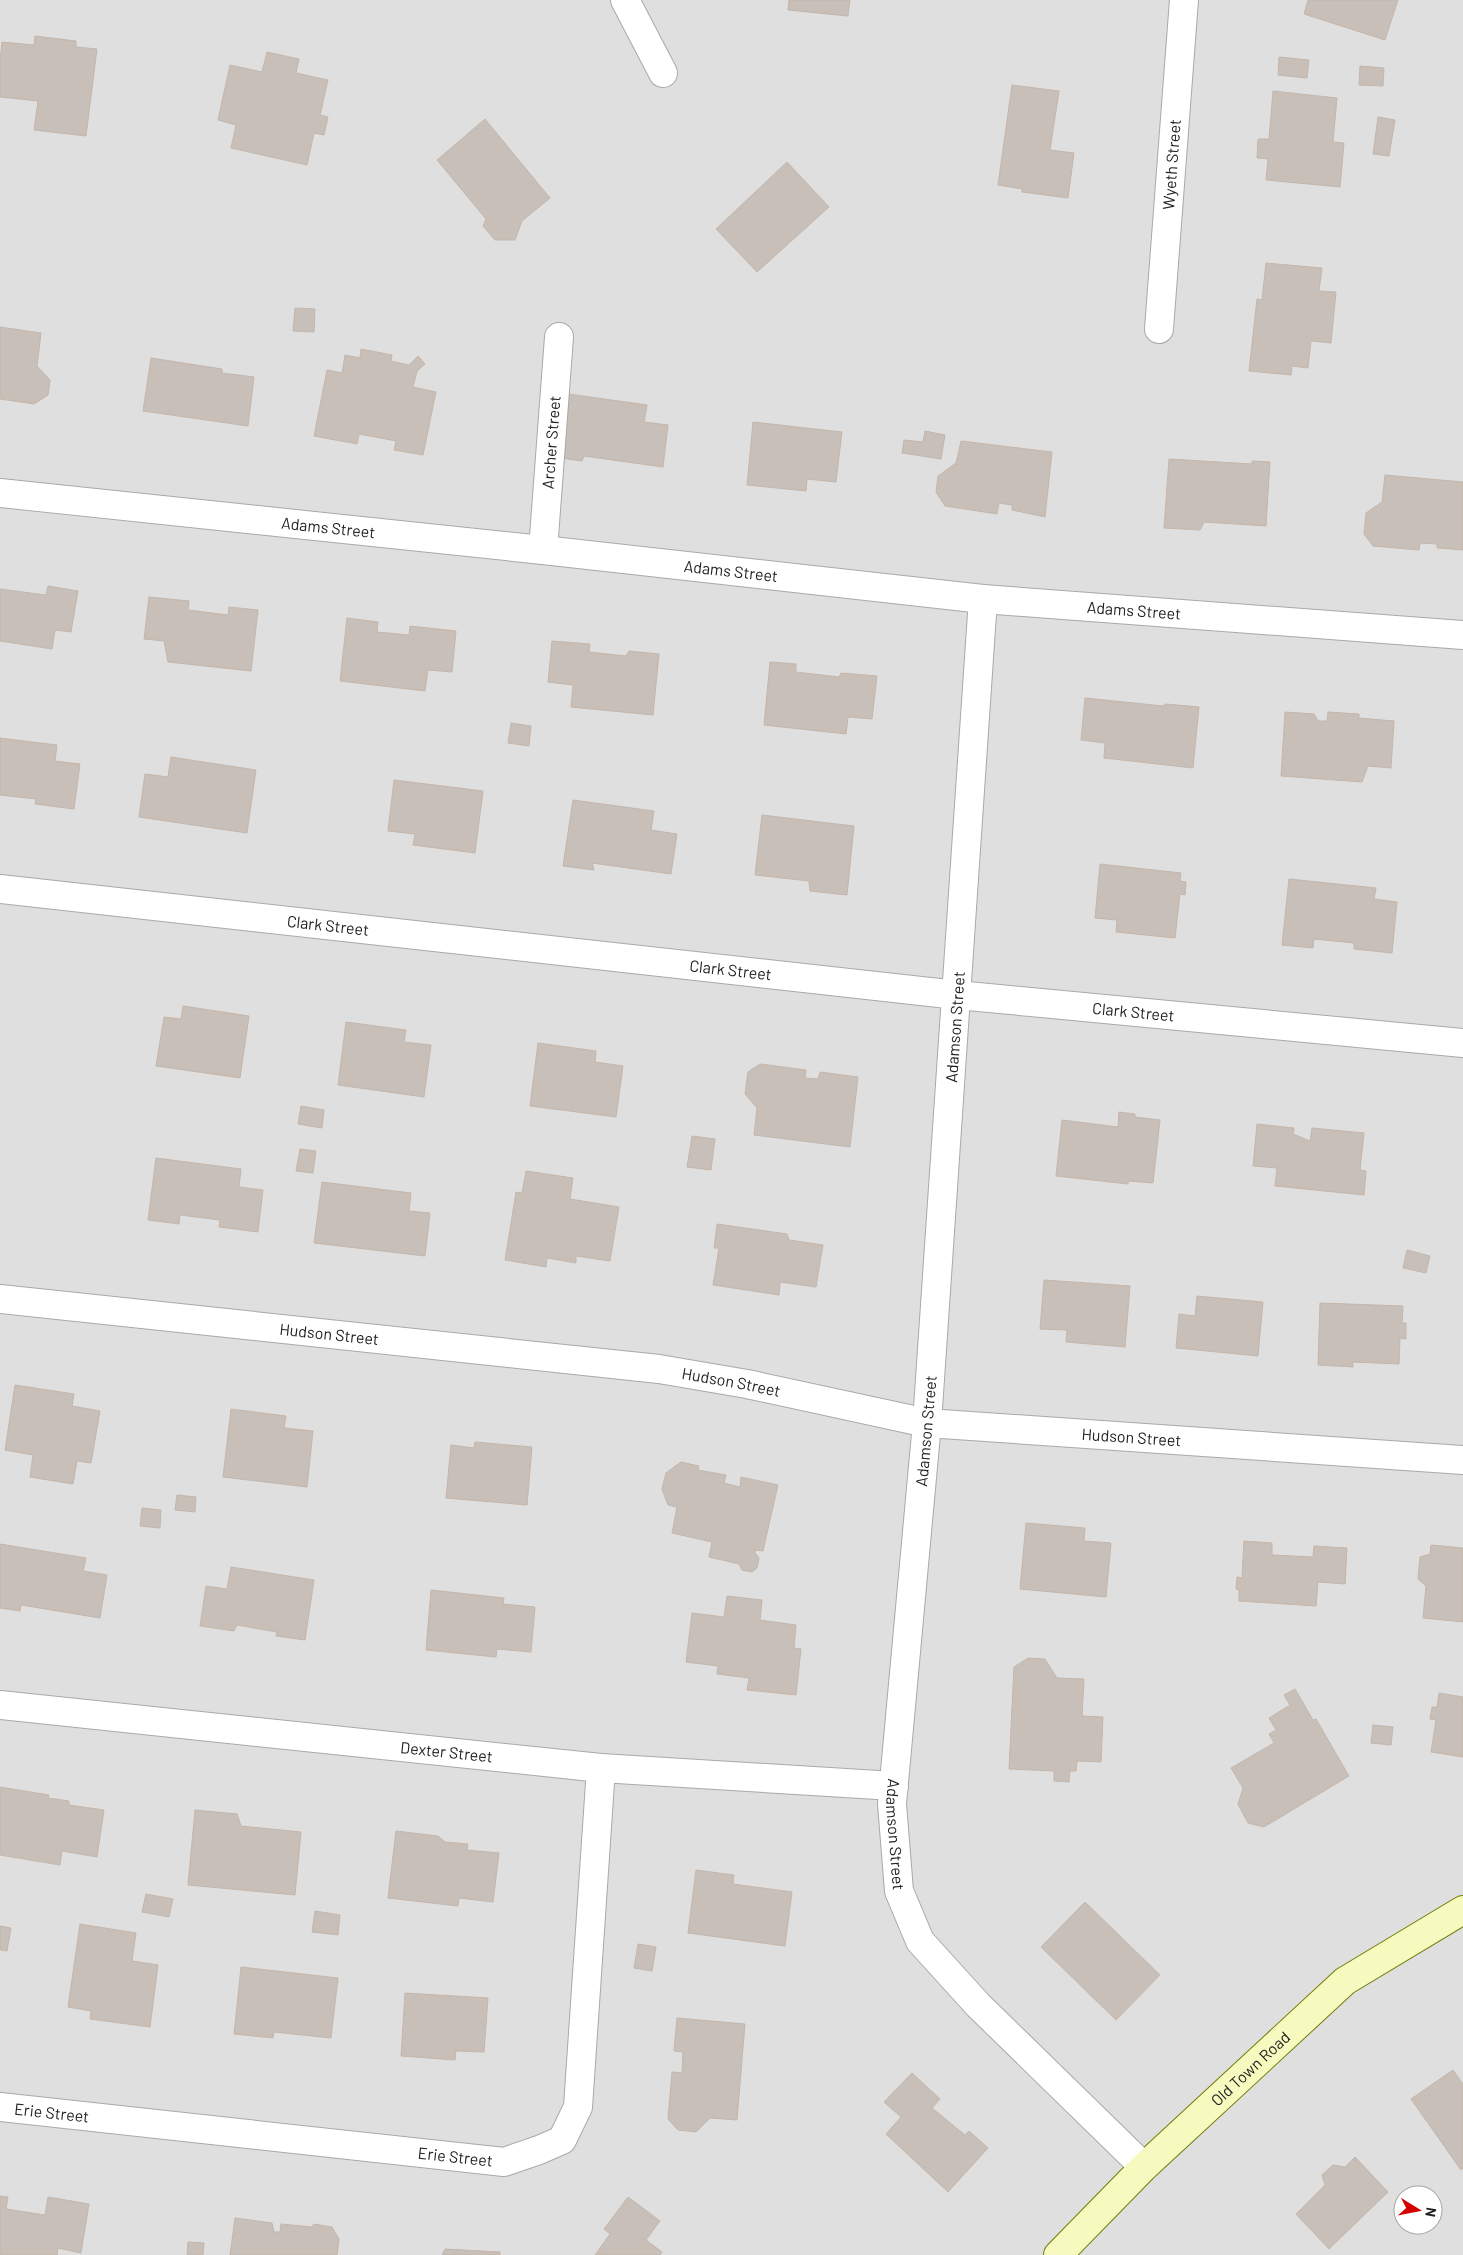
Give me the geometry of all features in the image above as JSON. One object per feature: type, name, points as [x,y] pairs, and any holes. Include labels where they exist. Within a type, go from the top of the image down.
[{"type":"main road","name":"Old Town Road","points":[[1058,2255],[1144,2167],[1346,1981],[1463,1910]]},
{"type":"street","points":[[625,0],[663,73]]},
{"type":"street","name":"Wyeth Street","points":[[1159,329],[1184,0]]},
{"type":"street","name":"Archer Street","points":[[542,550],[559,337]]},
{"type":"street","name":"Adams Street","points":[[0,493],[983,598],[1463,635]]},
{"type":"street","name":"Adamson Street","points":[[983,598],[927,1423],[892,1804],[899,1891],[920,1941],[978,2005],[1144,2167]]},
{"type":"street","name":"Clark Street","points":[[0,889],[957,995],[1463,1043]]},
{"type":"street","name":"Hudson Street","points":[[0,1299],[658,1369],[747,1384],[927,1423],[1463,1460]]},
{"type":"street","name":"Dexter Street","points":[[0,1705],[601,1768],[894,1786]]},
{"type":"street","name":"Erie Street","points":[[0,2107],[504,2162],[562,2140],[578,2107],[601,1768]]},
{"type":"shaded area","points":[[0,0],[1463,0],[1463,2255],[0,2255]]},
{"type":"building","points":[[789,0],[850,0],[848,16],[788,10]]},
{"type":"building","points":[[1308,0],[1398,0],[1385,40],[1304,14]]},
{"type":"building","points":[[35,36],[76,41],[76,47],[97,49],[86,136],[34,130],[38,101],[0,97],[2,42],[34,45]]},
{"type":"building","points":[[267,52],[299,59],[296,73],[328,80],[320,115],[328,117],[324,135],[314,133],[307,165],[231,148],[236,125],[218,120],[230,65],[262,72]]},
{"type":"building","points":[[1279,57],[1309,60],[1307,78],[1278,75]]},
{"type":"building","points":[[1360,66],[1384,68],[1383,86],[1359,85]]},
{"type":"building","points":[[1012,85],[1059,91],[1050,150],[1074,153],[1068,198],[1022,192],[1022,189],[998,185]]},
{"type":"building","points":[[1273,91],[1337,98],[1333,142],[1344,143],[1340,187],[1266,180],[1268,159],[1257,158],[1258,139],[1269,139]]},
{"type":"building","points":[[1378,117],[1395,120],[1389,156],[1373,154]]},
{"type":"building","points":[[485,119],[550,198],[522,221],[515,240],[495,240],[483,226],[486,219],[437,160]]},
{"type":"building","points":[[787,162],[829,207],[757,272],[716,229]]},
{"type":"building","points":[[1266,263],[1322,268],[1319,291],[1336,292],[1331,343],[1311,341],[1308,368],[1292,366],[1291,375],[1249,371],[1257,299],[1262,300]]},
{"type":"building","points":[[295,308],[315,309],[314,332],[293,331]]},
{"type":"building","points":[[0,327],[41,333],[37,366],[50,380],[48,395],[34,404],[0,399]]},
{"type":"building","points":[[361,349],[392,355],[391,361],[409,365],[418,356],[425,364],[417,371],[413,387],[436,392],[423,455],[394,450],[396,441],[359,434],[357,444],[314,436],[327,370],[342,373],[345,355],[360,358]]},
{"type":"building","points":[[151,358],[222,369],[222,373],[254,377],[248,426],[143,411]]},
{"type":"building","points":[[561,393],[647,405],[644,422],[668,425],[663,467],[584,456],[582,461],[553,457]]},
{"type":"building","points":[[753,422],[842,432],[836,482],[807,479],[806,491],[747,485]]},
{"type":"building","points":[[925,431],[945,435],[941,459],[902,453],[904,440],[923,442]]},
{"type":"building","points":[[961,441],[1052,452],[1045,517],[1012,510],[1012,505],[999,503],[997,514],[945,506],[936,492],[938,476],[956,463]]},
{"type":"building","points":[[1169,459],[1252,464],[1252,461],[1270,462],[1266,526],[1204,522],[1200,530],[1164,528]]},
{"type":"building","points":[[1385,475],[1463,482],[1463,550],[1437,548],[1437,544],[1420,543],[1419,550],[1373,546],[1364,534],[1366,513],[1382,502]]},
{"type":"building","points":[[48,586],[78,591],[71,632],[55,630],[52,649],[0,641],[0,589],[46,595]]},
{"type":"building","points":[[149,597],[189,601],[188,610],[228,615],[229,607],[258,610],[251,671],[168,662],[164,641],[144,639]]},
{"type":"building","points":[[347,618],[378,622],[377,632],[409,635],[410,626],[456,631],[452,672],[428,670],[425,691],[340,681]]},
{"type":"building","points":[[552,641],[590,644],[589,652],[626,656],[629,651],[659,654],[653,715],[571,707],[573,685],[548,682]]},
{"type":"building","points":[[770,662],[796,664],[796,672],[839,677],[841,673],[877,676],[872,719],[848,717],[846,734],[764,725]]},
{"type":"building","points":[[1085,698],[1163,706],[1166,704],[1199,707],[1193,768],[1104,758],[1105,743],[1081,740]]},
{"type":"building","points":[[1285,712],[1314,714],[1318,721],[1327,721],[1328,712],[1359,714],[1359,718],[1394,721],[1391,768],[1368,766],[1362,782],[1281,776]]},
{"type":"building","points":[[511,723],[531,726],[529,746],[508,743]]},
{"type":"building","points":[[0,738],[57,745],[55,761],[80,764],[74,809],[35,804],[36,799],[0,795]]},
{"type":"building","points":[[171,757],[256,770],[247,833],[139,817],[145,774],[168,777]]},
{"type":"building","points":[[394,780],[483,791],[475,853],[413,845],[415,834],[388,831]]},
{"type":"building","points":[[573,800],[654,811],[651,830],[677,834],[671,874],[592,863],[594,870],[563,866]]},
{"type":"building","points":[[762,815],[854,826],[847,895],[810,891],[809,881],[755,875]]},
{"type":"building","points":[[1100,864],[1181,873],[1180,881],[1186,882],[1185,895],[1180,894],[1175,938],[1116,932],[1117,920],[1095,918]]},
{"type":"building","points":[[1289,879],[1376,888],[1374,899],[1397,902],[1392,953],[1354,949],[1354,943],[1314,939],[1313,948],[1282,945]]},
{"type":"building","points":[[183,1006],[249,1016],[240,1078],[156,1066],[164,1017],[181,1019]]},
{"type":"building","points":[[346,1022],[406,1030],[404,1042],[431,1045],[424,1097],[338,1085]]},
{"type":"building","points":[[538,1043],[596,1051],[595,1062],[623,1066],[616,1117],[530,1106]]},
{"type":"building","points":[[760,1064],[806,1070],[805,1078],[818,1079],[820,1072],[858,1077],[850,1147],[754,1135],[757,1108],[745,1094],[748,1072]]},
{"type":"building","points":[[301,1106],[324,1110],[322,1128],[298,1124]]},
{"type":"building","points":[[1119,1112],[1135,1114],[1135,1117],[1160,1120],[1153,1183],[1128,1181],[1128,1184],[1056,1176],[1062,1120],[1118,1127]]},
{"type":"building","points":[[1257,1124],[1294,1128],[1293,1134],[1310,1141],[1312,1128],[1364,1133],[1360,1170],[1366,1171],[1364,1195],[1275,1186],[1277,1168],[1253,1166]]},
{"type":"building","points":[[692,1136],[715,1139],[711,1170],[687,1167]]},
{"type":"building","points":[[300,1149],[316,1151],[313,1173],[296,1171]]},
{"type":"building","points":[[156,1158],[241,1169],[239,1187],[263,1190],[258,1232],[219,1227],[220,1220],[180,1215],[179,1224],[148,1220]]},
{"type":"building","points":[[526,1171],[573,1178],[570,1199],[619,1207],[610,1261],[576,1256],[576,1263],[547,1258],[546,1267],[505,1260],[516,1192],[522,1193]]},
{"type":"building","points":[[322,1182],[411,1193],[409,1211],[430,1213],[425,1256],[314,1243]]},
{"type":"building","points":[[717,1224],[787,1234],[789,1240],[823,1245],[816,1287],[780,1282],[779,1295],[713,1285],[719,1248],[714,1248]]},
{"type":"building","points":[[1407,1250],[1430,1256],[1426,1273],[1403,1268]]},
{"type":"building","points":[[1044,1280],[1130,1286],[1125,1347],[1066,1342],[1067,1330],[1040,1329]]},
{"type":"building","points":[[1197,1296],[1263,1302],[1258,1356],[1176,1348],[1179,1314],[1195,1316]]},
{"type":"building","points":[[1320,1303],[1403,1306],[1402,1323],[1406,1323],[1406,1339],[1400,1338],[1399,1364],[1353,1362],[1353,1367],[1318,1365]]},
{"type":"building","points":[[15,1385],[74,1394],[72,1406],[100,1411],[91,1463],[77,1461],[73,1484],[30,1477],[33,1455],[5,1450]]},
{"type":"building","points":[[231,1409],[286,1416],[284,1428],[313,1431],[307,1487],[223,1477]]},
{"type":"building","points":[[475,1442],[532,1447],[527,1505],[446,1498],[451,1445],[474,1448]]},
{"type":"building","points":[[681,1462],[699,1466],[698,1470],[726,1475],[724,1483],[740,1487],[741,1477],[778,1485],[763,1551],[755,1550],[759,1558],[757,1568],[752,1572],[742,1570],[739,1564],[709,1557],[712,1542],[672,1533],[677,1507],[668,1505],[662,1489],[666,1473]]},
{"type":"building","points":[[177,1495],[196,1497],[195,1512],[175,1510]]},
{"type":"building","points":[[142,1508],[161,1510],[160,1528],[140,1526]]},
{"type":"building","points":[[1026,1523],[1085,1528],[1084,1541],[1111,1543],[1106,1597],[1020,1589]]},
{"type":"building","points":[[1244,1541],[1272,1543],[1272,1555],[1313,1557],[1314,1546],[1347,1548],[1345,1584],[1318,1582],[1316,1606],[1239,1601],[1239,1590],[1236,1589],[1237,1577],[1242,1578]]},
{"type":"building","points":[[0,1544],[86,1558],[83,1571],[107,1575],[100,1618],[21,1605],[20,1611],[0,1608]]},
{"type":"building","points":[[1431,1545],[1463,1548],[1463,1622],[1423,1618],[1426,1586],[1418,1579],[1420,1557],[1430,1554]]},
{"type":"building","points":[[231,1567],[314,1580],[305,1640],[276,1636],[277,1632],[237,1625],[234,1631],[200,1626],[206,1586],[227,1589]]},
{"type":"building","points":[[431,1590],[504,1598],[503,1604],[535,1607],[531,1652],[497,1649],[496,1657],[426,1650]]},
{"type":"building","points":[[727,1596],[762,1600],[760,1620],[796,1625],[794,1648],[801,1649],[796,1695],[747,1690],[749,1678],[717,1674],[718,1666],[686,1662],[692,1613],[724,1617]]},
{"type":"building","points":[[1028,1658],[1045,1659],[1057,1678],[1084,1679],[1082,1716],[1103,1717],[1101,1762],[1077,1761],[1076,1771],[1070,1771],[1069,1782],[1054,1781],[1054,1771],[1009,1769],[1014,1667]]},
{"type":"building","points":[[1295,1689],[1313,1720],[1316,1719],[1349,1776],[1264,1827],[1248,1823],[1238,1804],[1243,1788],[1231,1768],[1274,1743],[1269,1734],[1276,1730],[1269,1718],[1290,1705],[1284,1695]]},
{"type":"building","points":[[1439,1693],[1463,1697],[1463,1757],[1431,1752],[1436,1720],[1430,1719],[1432,1707],[1437,1707]]},
{"type":"building","points":[[1373,1725],[1393,1727],[1391,1745],[1371,1743]]},
{"type":"building","points":[[0,1787],[49,1795],[48,1798],[69,1801],[69,1805],[104,1810],[97,1857],[62,1851],[60,1865],[0,1855]]},
{"type":"building","points":[[195,1810],[237,1814],[241,1826],[301,1832],[295,1895],[188,1885]]},
{"type":"building","points":[[396,1831],[438,1836],[445,1842],[468,1844],[467,1850],[499,1853],[493,1902],[459,1898],[458,1906],[388,1898]]},
{"type":"building","points":[[696,1870],[734,1875],[733,1884],[792,1892],[785,1946],[688,1933]]},
{"type":"building","points":[[146,1894],[173,1899],[169,1917],[142,1912]]},
{"type":"building","points":[[1085,1902],[1160,1975],[1116,2020],[1041,1947]]},
{"type":"building","points":[[315,1911],[340,1915],[338,1935],[312,1932]]},
{"type":"building","points":[[80,1924],[136,1933],[132,1961],[158,1965],[150,2027],[90,2019],[91,2011],[68,2007]]},
{"type":"building","points":[[0,1926],[11,1928],[7,1951],[0,1950]]},
{"type":"building","points":[[638,1944],[656,1947],[652,1971],[634,1968]]},
{"type":"building","points":[[241,1967],[338,1978],[331,2038],[274,2032],[273,2038],[234,2034]]},
{"type":"building","points":[[405,1993],[488,1998],[484,2052],[456,2051],[455,2060],[401,2056]]},
{"type":"building","points":[[677,2018],[745,2024],[737,2120],[710,2118],[696,2132],[678,2130],[668,2119],[672,2072],[682,2073],[683,2052],[674,2051]]},
{"type":"building","points":[[1453,2070],[1463,2084],[1463,2168],[1461,2170],[1411,2099]]},
{"type":"building","points":[[912,2073],[940,2099],[932,2108],[965,2135],[969,2131],[988,2148],[948,2192],[886,2134],[901,2117],[884,2102]]},
{"type":"building","points":[[1355,2157],[1388,2192],[1329,2249],[1296,2214],[1325,2185],[1322,2175],[1333,2165],[1345,2167]]},
{"type":"building","points":[[0,2196],[8,2197],[6,2209],[45,2215],[48,2197],[89,2204],[81,2253],[58,2248],[57,2255],[0,2255]]},
{"type":"building","points":[[628,2197],[660,2221],[646,2240],[662,2252],[660,2255],[595,2255],[610,2234],[604,2229]]},
{"type":"building","points":[[235,2218],[272,2223],[274,2232],[280,2232],[281,2224],[312,2227],[314,2224],[332,2227],[339,2239],[337,2255],[230,2255]]},
{"type":"building","points":[[188,2242],[204,2243],[203,2255],[187,2255]]},
{"type":"building","points":[[445,2249],[500,2252],[500,2255],[442,2255]]}]
